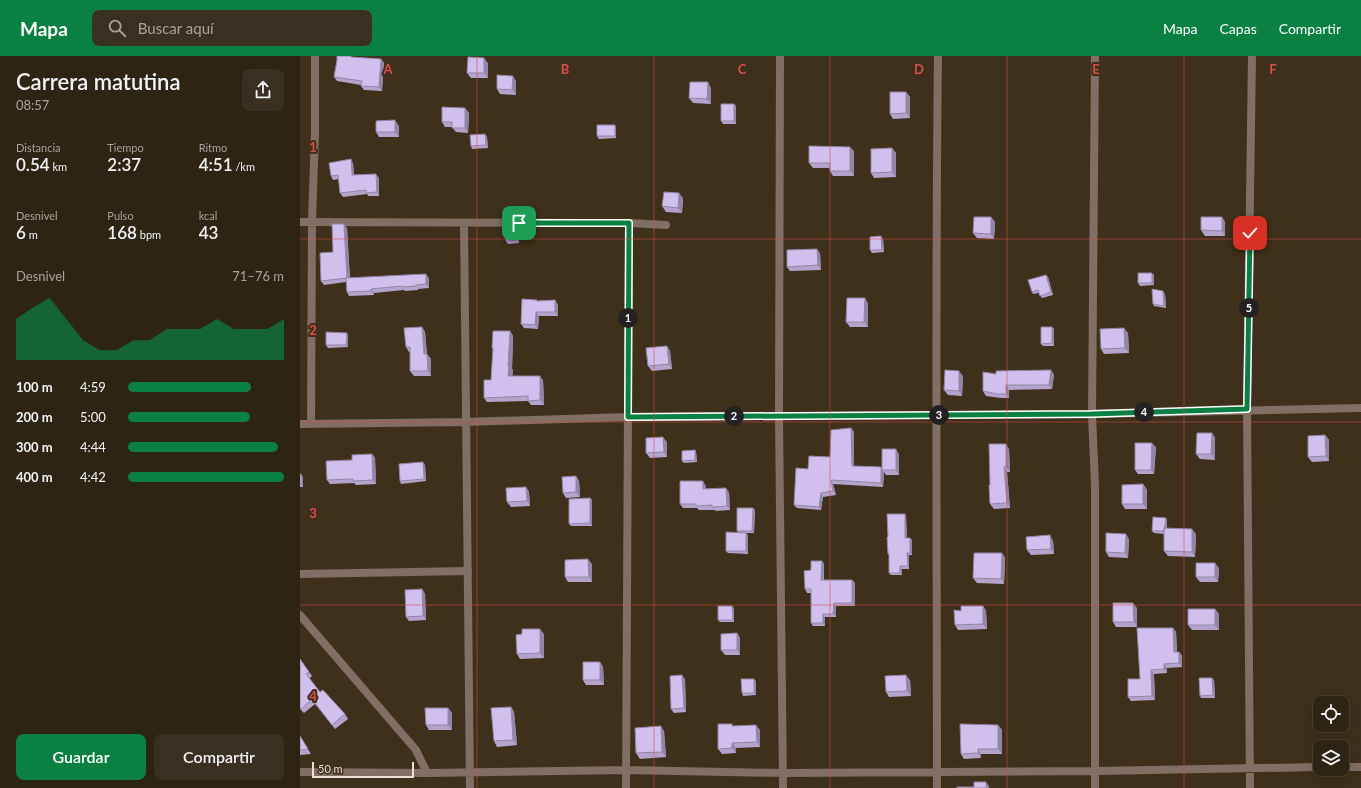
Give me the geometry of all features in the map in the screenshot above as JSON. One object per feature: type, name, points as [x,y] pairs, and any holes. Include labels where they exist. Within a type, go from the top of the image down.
[{"type":"street","points":[[311,424],[315,56]]},
{"type":"street","points":[[780,56],[779,416],[783,788]]},
{"type":"street","points":[[937,788],[936,415],[938,56]]},
{"type":"street","points":[[1095,56],[1092,414],[1095,486],[1095,788]]},
{"type":"street","points":[[1250,788],[1247,409],[1252,56]]},
{"type":"street","points":[[300,222],[629,223],[666,225]]},
{"type":"street","points":[[464,222],[468,472],[470,788]]},
{"type":"street","points":[[626,788],[629,223]]},
{"type":"street","points":[[300,424],[466,422],[628,417],[1092,414],[1247,409],[1361,408]]},
{"type":"street","points":[[300,574],[468,571]]},
{"type":"street","points":[[300,615],[412,745],[427,773]]},
{"type":"street","points":[[300,772],[427,773],[625,770],[783,773],[1313,767]]},
{"type":"street","points":[[1349,767],[1361,767]]},
{"type":"building","points":[[337,56],[381,59],[379,87],[361,86],[362,81],[334,77]]},
{"type":"building","points":[[468,57],[484,58],[484,73],[467,73]]},
{"type":"building","points":[[497,75],[513,76],[512,90],[497,89]]},
{"type":"building","points":[[690,82],[708,82],[707,99],[689,98]]},
{"type":"building","points":[[890,92],[906,92],[906,113],[890,114]]},
{"type":"building","points":[[721,104],[734,104],[734,121],[721,121]]},
{"type":"building","points":[[442,107],[465,108],[465,128],[452,128],[452,122],[442,122]]},
{"type":"building","points":[[395,120],[395,132],[376,132],[376,121]]},
{"type":"building","points":[[597,125],[615,125],[615,136],[597,136]]},
{"type":"building","points":[[485,134],[486,145],[471,146],[470,135]]},
{"type":"building","points":[[809,146],[850,147],[850,171],[830,171],[830,163],[809,163]]},
{"type":"building","points":[[892,148],[892,172],[871,173],[871,149]]},
{"type":"building","points":[[351,159],[352,175],[376,174],[377,192],[366,193],[366,190],[340,193],[338,175],[331,176],[329,163]]},
{"type":"building","points":[[664,192],[679,193],[678,208],[662,206]]},
{"type":"building","points":[[974,217],[991,217],[991,234],[973,233]]},
{"type":"building","points":[[1201,217],[1222,217],[1222,231],[1201,230]]},
{"type":"building","points":[[332,224],[344,224],[347,278],[321,281],[320,253],[333,252]]},
{"type":"building","points":[[505,226],[517,226],[518,240],[506,241]]},
{"type":"building","points":[[881,236],[882,250],[870,250],[870,237]]},
{"type":"building","points":[[817,249],[818,265],[787,267],[787,250]]},
{"type":"building","points":[[1138,273],[1152,273],[1152,283],[1138,283]]},
{"type":"building","points":[[426,274],[426,284],[371,289],[371,291],[347,292],[346,278]]},
{"type":"building","points":[[1046,275],[1051,292],[1040,296],[1038,290],[1032,292],[1028,280]]},
{"type":"building","points":[[1152,289],[1163,291],[1164,306],[1153,304]]},
{"type":"building","points":[[847,298],[865,298],[864,322],[846,322]]},
{"type":"building","points":[[522,299],[537,301],[555,300],[555,312],[536,312],[535,325],[521,324]]},
{"type":"building","points":[[422,327],[424,354],[427,354],[428,371],[410,371],[410,347],[406,347],[404,328]]},
{"type":"building","points":[[1041,327],[1052,327],[1052,343],[1041,344]]},
{"type":"building","points":[[1124,328],[1125,348],[1101,349],[1100,329]]},
{"type":"building","points":[[493,331],[510,331],[508,376],[540,376],[540,400],[528,401],[528,396],[484,398],[484,380],[491,380]]},
{"type":"building","points":[[326,332],[347,333],[346,345],[326,345]]},
{"type":"building","points":[[667,346],[669,364],[648,366],[646,348]]},
{"type":"building","points":[[945,370],[959,371],[959,391],[944,390]]},
{"type":"building","points":[[1051,370],[1049,385],[1006,385],[1006,394],[983,391],[983,372],[996,374],[996,371]]},
{"type":"building","points":[[851,428],[852,466],[881,467],[881,483],[831,480],[833,491],[821,493],[819,507],[794,505],[796,468],[808,469],[809,456],[830,457],[831,430]]},
{"type":"building","points":[[1197,433],[1212,433],[1211,454],[1196,454]]},
{"type":"building","points":[[1325,435],[1326,456],[1308,457],[1308,436]]},
{"type":"building","points":[[663,437],[664,452],[646,453],[646,438]]},
{"type":"building","points":[[1135,443],[1152,443],[1151,470],[1135,470]]},
{"type":"building","points":[[989,444],[1006,444],[1006,467],[1004,467],[1007,503],[990,504]]},
{"type":"building","points":[[882,449],[896,449],[896,470],[882,470]]},
{"type":"building","points":[[695,450],[695,460],[682,461],[682,451]]},
{"type":"building","points":[[372,454],[373,480],[327,480],[326,461],[352,460],[352,455]]},
{"type":"building","points":[[423,462],[424,479],[400,481],[399,464]]},
{"type":"building","points":[[300,474],[302,484],[300,485]]},
{"type":"building","points":[[576,476],[576,492],[563,493],[562,477]]},
{"type":"building","points":[[680,481],[703,481],[703,489],[726,488],[727,506],[712,507],[712,505],[696,506],[696,504],[680,504]]},
{"type":"building","points":[[1143,484],[1143,504],[1122,504],[1122,485]]},
{"type":"building","points":[[526,487],[527,501],[507,502],[506,488]]},
{"type":"building","points":[[590,498],[590,523],[569,524],[569,499]]},
{"type":"building","points":[[737,508],[753,508],[752,531],[737,531]]},
{"type":"building","points":[[887,514],[905,514],[905,538],[910,538],[910,553],[907,553],[908,566],[900,566],[900,573],[889,573]]},
{"type":"building","points":[[1153,517],[1166,518],[1164,531],[1152,531]]},
{"type":"building","points":[[1164,528],[1192,529],[1192,552],[1164,551]]},
{"type":"building","points":[[726,532],[746,533],[746,551],[726,551]]},
{"type":"building","points":[[1106,533],[1126,534],[1125,553],[1106,552]]},
{"type":"building","points":[[1050,535],[1051,549],[1027,550],[1026,537]]},
{"type":"building","points":[[974,553],[1002,553],[1001,579],[973,578]]},
{"type":"building","points":[[588,559],[589,577],[565,577],[565,560]]},
{"type":"building","points":[[811,561],[822,561],[821,580],[852,580],[852,603],[834,603],[833,614],[823,614],[823,623],[811,623],[811,589],[805,589],[804,571],[811,570]]},
{"type":"building","points":[[1196,563],[1215,563],[1215,577],[1196,577]]},
{"type":"building","points":[[422,589],[423,616],[406,617],[405,590]]},
{"type":"building","points":[[1113,603],[1133,603],[1134,622],[1113,622]]},
{"type":"building","points":[[718,606],[732,606],[733,620],[718,620]]},
{"type":"building","points":[[961,606],[983,606],[983,624],[955,625],[954,610],[961,611]]},
{"type":"building","points":[[1188,609],[1215,609],[1215,625],[1188,625]]},
{"type":"building","points":[[1137,628],[1173,628],[1174,652],[1179,652],[1179,663],[1164,664],[1164,669],[1151,670],[1152,696],[1128,697],[1128,679],[1140,679]]},
{"type":"building","points":[[522,629],[540,629],[540,653],[517,654],[516,635],[522,634]]},
{"type":"building","points":[[737,633],[737,650],[721,650],[721,634]]},
{"type":"building","points":[[300,659],[309,672],[306,674],[320,692],[323,690],[345,714],[332,725],[312,699],[301,709],[300,708]]},
{"type":"building","points":[[583,662],[600,662],[600,680],[583,680]]},
{"type":"building","points":[[682,675],[684,708],[671,709],[670,676]]},
{"type":"building","points":[[906,675],[907,691],[886,692],[885,676]]},
{"type":"building","points":[[1199,678],[1212,678],[1213,695],[1200,696]]},
{"type":"building","points":[[741,679],[754,679],[754,693],[742,693]]},
{"type":"building","points":[[511,707],[513,740],[494,741],[491,708]]},
{"type":"building","points":[[425,708],[448,708],[448,725],[426,725]]},
{"type":"building","points":[[718,724],[732,724],[732,726],[756,725],[757,742],[732,743],[732,748],[718,749]]},
{"type":"building","points":[[960,724],[998,725],[998,749],[978,749],[978,753],[961,754]]},
{"type":"building","points":[[661,726],[662,752],[636,753],[635,728]]},
{"type":"building","points":[[300,736],[308,749],[300,750]]},
{"type":"building","points":[[974,782],[986,782],[986,788],[957,788],[974,787]]},
{"type":"route","points":[[519,223],[629,223],[628,417],[1092,414],[1247,409],[1250,233]]}]
